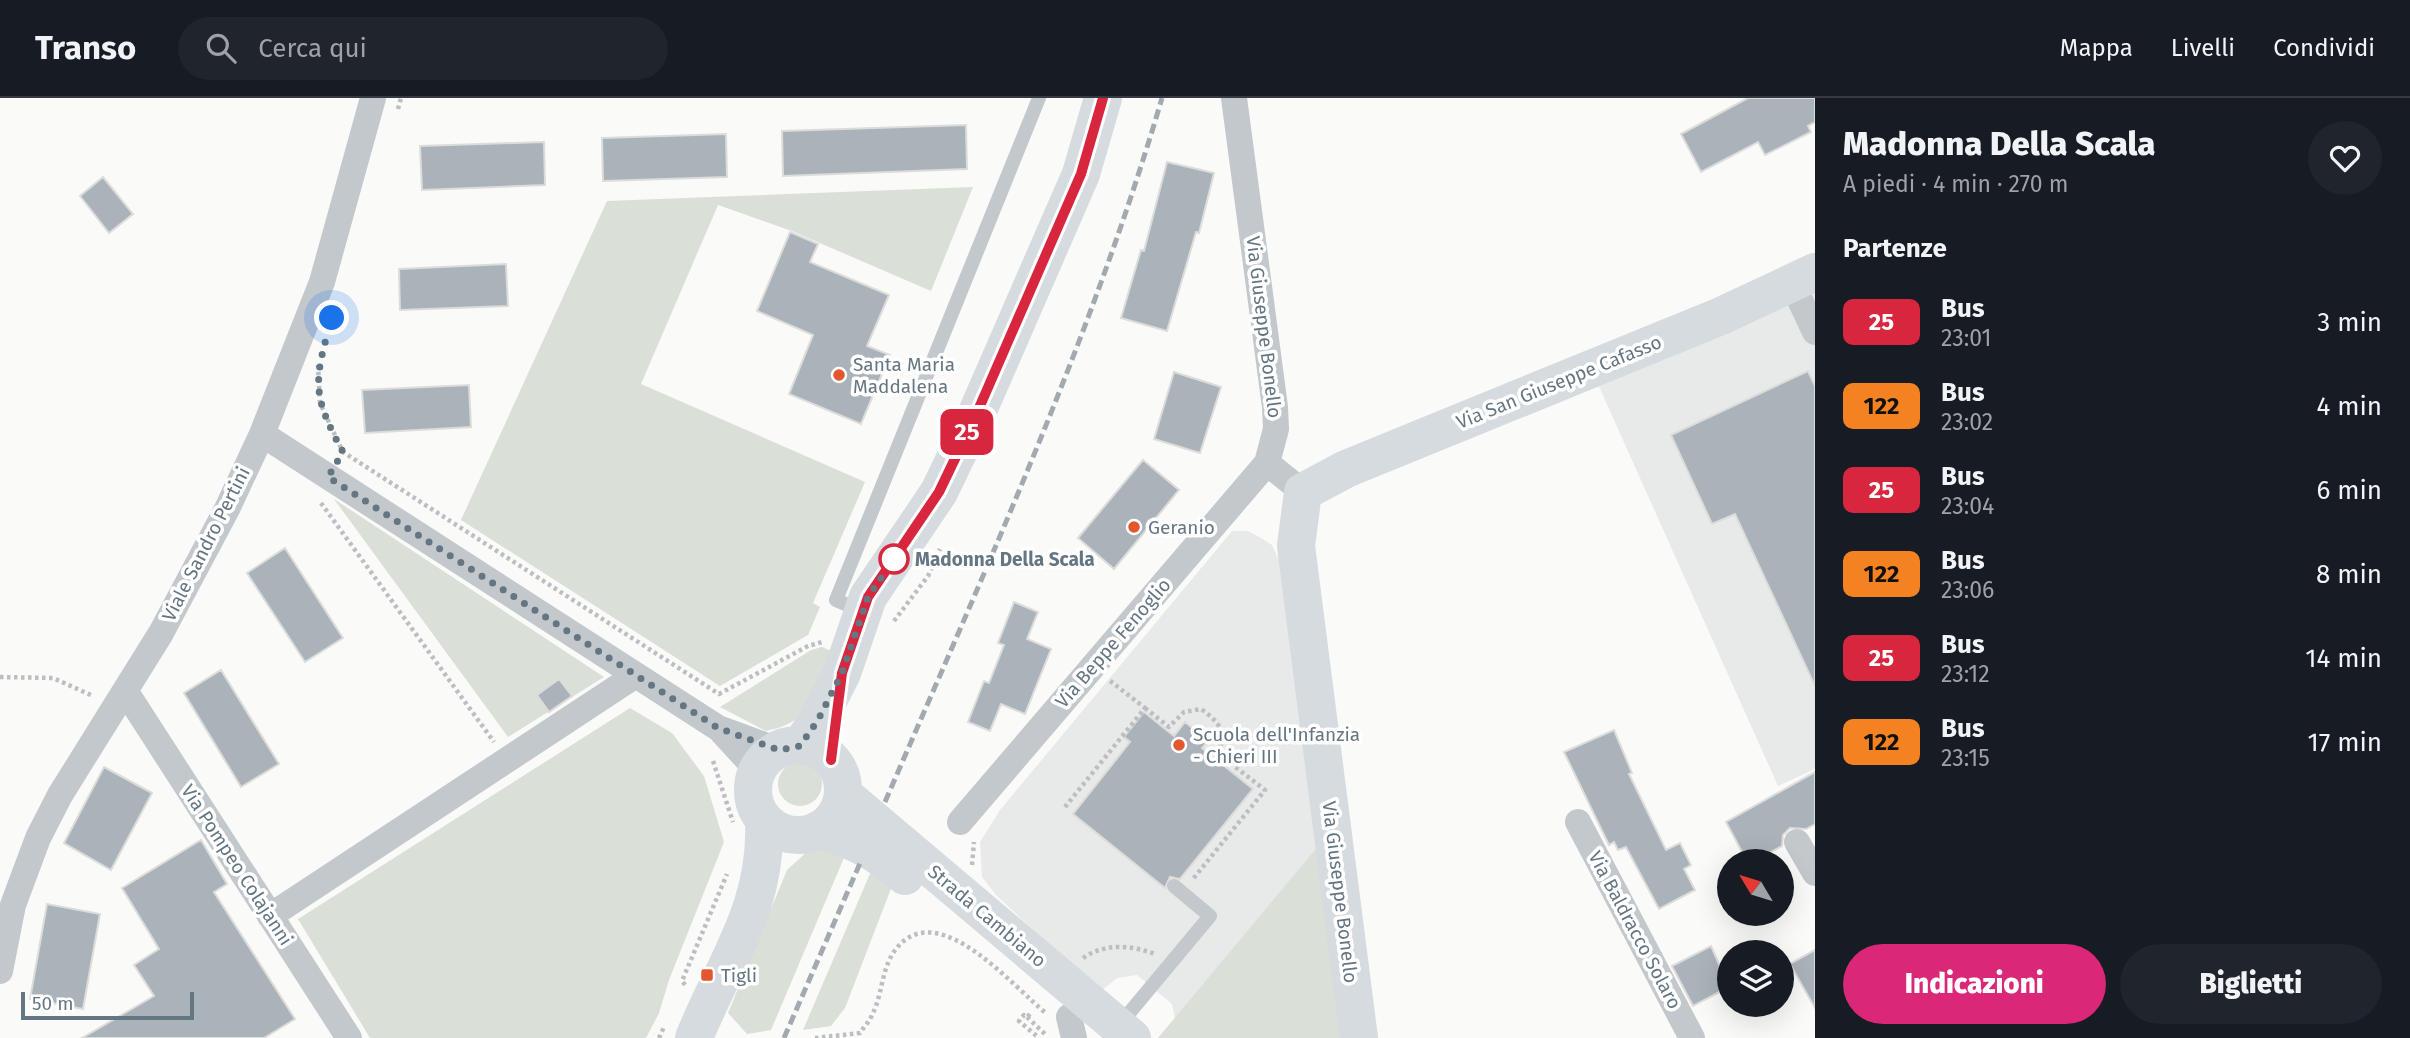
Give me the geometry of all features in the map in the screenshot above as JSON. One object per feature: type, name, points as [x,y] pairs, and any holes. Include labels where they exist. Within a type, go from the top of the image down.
[{"type":"main road","points":[[700,1024],[735,954],[754,796],[802,764],[836,657],[863,611],[868,597],[939,492],[976,415],[1081,174],[1103,98]]},
{"type":"main road","name":"Via San Giuseppe Cafasso","points":[[1303,492],[1346,469],[1721,316],[1803,278]]},
{"type":"main road","name":"Via Giuseppe Bonello","points":[[1303,492],[1296,547],[1359,1038]]},
{"type":"main road","points":[[747,871],[831,821],[839,809],[802,764]]},
{"type":"main road","name":"Strada Cambiano","points":[[802,764],[1078,1031]]},
{"type":"main road","name":"Strada Cambiano","points":[[750,826],[853,839],[884,858],[1078,1031]]},
{"type":"street","name":"Viale Sandro Pertini","points":[[0,971],[13,905],[28,860],[61,795],[121,700],[195,570],[262,434],[322,282],[373,98]]},
{"type":"street","name":"Via Giuseppe Bonello","points":[[1234,98],[1275,407],[1276,429],[1267,463]]},
{"type":"street","points":[[1803,278],[1815,332]]},
{"type":"street","points":[[262,434],[718,728],[802,764]]},
{"type":"street","points":[[1267,463],[1303,492]]},
{"type":"street","name":"Via Beppe Fenoglio","points":[[970,826],[1267,463]]},
{"type":"street","points":[[270,916],[636,675]]},
{"type":"street","name":"Via Pompeo Colajanni","points":[[121,700],[270,916],[349,1038]]},
{"type":"street","name":"Via Baldracco Solaro","points":[[1578,822],[1692,1038]]},
{"type":"street","points":[[1797,842],[1815,873]]},
{"type":"lane","points":[[863,611],[836,600],[1039,98]]},
{"type":"lane","points":[[1078,1031],[1171,963],[1210,916],[1178,890]]},
{"type":"path","points":[[397,111],[401,98]]},
{"type":"path","points":[[321,355],[317,368],[320,403],[343,452],[719,694],[808,646],[836,657]]},
{"type":"path","points":[[343,452],[316,497],[507,760]]},
{"type":"path","points":[[1103,676],[1169,727],[1184,712],[1201,709],[1216,719],[1223,733],[1222,746],[1216,752],[1265,790],[1178,890]]},
{"type":"path","points":[[0,677],[53,678],[121,700]]},
{"type":"path","points":[[1065,807],[1145,708]]},
{"type":"path","points":[[709,756],[750,826]]},
{"type":"path","points":[[970,826],[974,841],[971,869]]},
{"type":"path","points":[[700,1024],[682,981],[747,871]]},
{"type":"path","points":[[815,1038],[860,1033],[872,1015],[895,950],[905,939],[931,932],[948,934],[970,947],[1078,1031]]},
{"type":"path","points":[[1081,960],[1109,946],[1153,953],[1171,963]]},
{"type":"path","points":[[1024,1015],[1078,1031],[1019,1021],[1024,1015]]},
{"type":"shaded area","points":[[973,187],[931,291],[792,231],[718,205],[641,384],[865,482],[813,603],[820,607],[808,635],[720,686],[461,520],[607,201]]},
{"type":"shaded area","points":[[1815,274],[1815,769],[1778,786],[1597,382]]},
{"type":"shaded area","points":[[334,499],[604,677],[508,737]]},
{"type":"shaded area","name":"Scuola dell'Infanzia - Chieri III","points":[[1232,531],[1248,531],[1261,538],[1272,545],[1279,560],[1318,846],[1175,1019],[1172,1004],[1137,975],[1117,978],[1100,992],[996,895],[982,877],[980,842],[1000,810]]},
{"type":"shaded area","points":[[822,647],[831,651],[821,680],[810,703],[794,720],[782,727],[766,731],[720,707],[811,650]]},
{"type":"shaded area","points":[[630,708],[672,733],[704,776],[724,842],[669,980],[659,1013],[646,1038],[370,1038],[298,919]]},
{"type":"shaded area","points":[[800,762],[815,769],[822,784],[815,799],[800,806],[785,799],[778,784],[785,769]]},
{"type":"shaded area","points":[[829,846],[846,853],[771,1030],[747,1034],[728,1013],[787,870],[809,850]]},
{"type":"shaded area","points":[[1318,846],[1343,1038],[1158,1038]]},
{"type":"shaded area","points":[[875,862],[892,886],[845,1008],[831,1026],[803,1030]]},
{"type":"building","points":[[1748,98],[1815,98],[1815,122],[1808,126],[1811,132],[1765,155],[1758,142],[1701,172],[1681,134]]},
{"type":"building","points":[[966,125],[967,169],[783,176],[782,131]]},
{"type":"building","points":[[726,134],[727,177],[603,181],[602,138]]},
{"type":"building","points":[[544,142],[545,185],[422,190],[420,146]]},
{"type":"building","points":[[1167,162],[1214,173],[1199,233],[1196,232],[1167,331],[1121,318],[1141,250],[1144,251]]},
{"type":"building","points":[[103,177],[133,214],[109,233],[80,196]]},
{"type":"building","points":[[790,232],[818,244],[810,262],[889,295],[867,346],[890,355],[861,424],[789,394],[813,335],[757,311]]},
{"type":"building","points":[[506,264],[508,306],[400,310],[399,269]]},
{"type":"building","points":[[1808,371],[1815,386],[1815,686],[1735,514],[1712,524],[1671,435]]},
{"type":"building","points":[[1174,372],[1221,387],[1200,453],[1154,439]]},
{"type":"building","points":[[469,385],[471,427],[365,433],[362,390]]},
{"type":"building","points":[[1143,460],[1179,490],[1114,569],[1078,538]]},
{"type":"building","points":[[285,548],[343,638],[305,662],[247,573]]},
{"type":"building","points":[[1014,602],[1038,612],[1027,639],[1051,649],[1025,714],[1001,704],[990,731],[968,722],[984,681],[989,683],[1004,645],[998,643]]},
{"type":"building","points":[[221,670],[279,764],[241,787],[184,693]]},
{"type":"building","points":[[559,679],[572,696],[549,712],[537,695]]},
{"type":"building","points":[[1144,712],[1174,736],[1185,722],[1208,741],[1202,748],[1253,789],[1180,879],[1170,877],[1165,888],[1073,814],[1130,742],[1124,737]]},
{"type":"building","points":[[1614,730],[1632,773],[1629,774],[1666,850],[1680,843],[1691,865],[1684,869],[1695,890],[1659,909],[1626,847],[1618,850],[1614,842],[1609,845],[1564,752]]},
{"type":"building","points":[[104,767],[152,793],[111,870],[64,843]]},
{"type":"building","points":[[1815,772],[1815,824],[1806,829],[1790,828],[1783,835],[1782,846],[1776,849],[1741,849],[1726,822]]},
{"type":"building","points":[[201,840],[227,884],[214,892],[295,1019],[264,1038],[82,1038],[154,996],[134,965],[159,949],[122,888]]},
{"type":"building","points":[[47,904],[100,914],[83,1009],[30,999]]},
{"type":"building","points":[[1711,946],[1717,960],[1717,993],[1693,1006],[1672,966]]},
{"type":"building","points":[[1815,950],[1815,1008],[1794,971],[1794,962]]},
{"type":"railway","points":[[885,802],[1070,366],[1134,188],[1162,98]]},
{"type":"railway","points":[[784,1038],[861,861]]},
{"type":"bus line","name":"25","points":[[831,760],[842,673],[868,597],[939,492],[976,415],[1081,174],[1103,98]]},
{"type":"place","name":"Santa Maria Maddalena","points":[[839,375]]},
{"type":"place","name":"Geranio","points":[[1134,527]]},
{"type":"place","name":"Madonna Della Scala","points":[[894,559]]},
{"type":"place","name":"Scuola dell'Infanzia - Chieri III","points":[[1179,745]]},
{"type":"place","name":"Tigli","points":[[707,975]]},
{"type":"route","points":[[332,318],[317,368],[320,403],[343,452],[328,477],[718,728],[779,750],[800,746],[818,720],[842,673],[868,597],[896,556],[894,559]]}]
